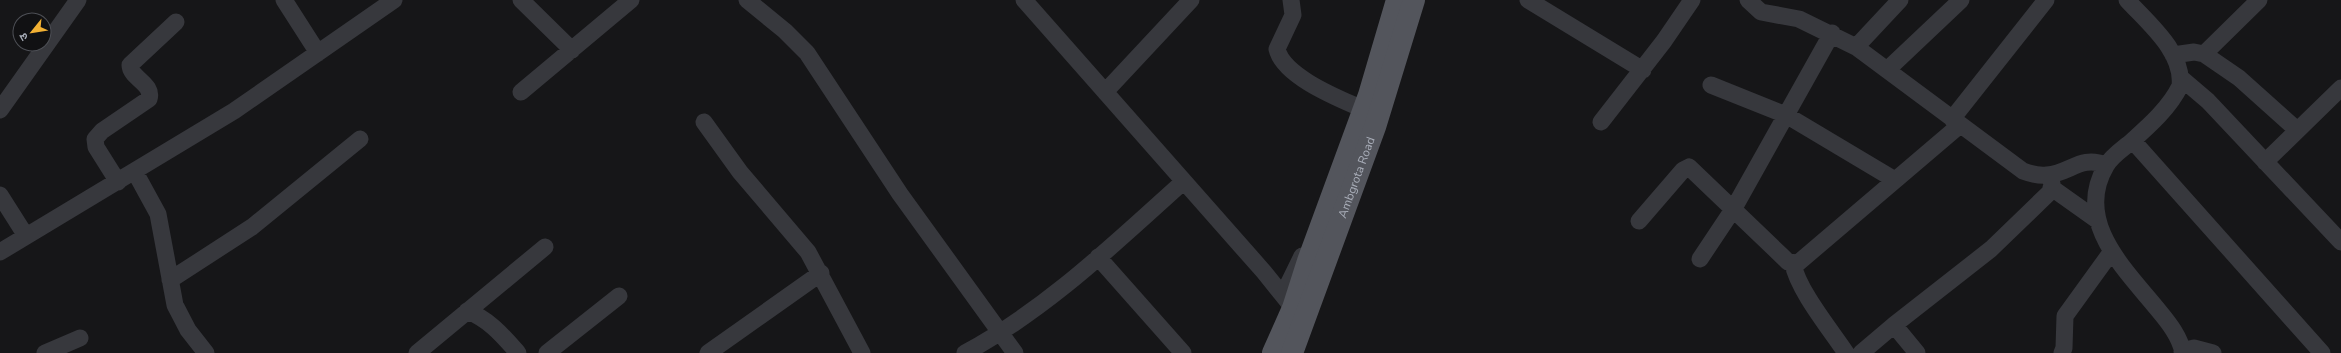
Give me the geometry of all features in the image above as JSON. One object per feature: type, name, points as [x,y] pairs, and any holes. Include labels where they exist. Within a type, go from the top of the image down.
[{"type":"main road","points":[[1273,353],[1288,301],[1325,212],[1369,96],[1397,0]]},
{"type":"main road","name":"Ambgrota Road","points":[[1292,353],[1375,127],[1414,0]]},
{"type":"street","points":[[0,110],[78,0]]},
{"type":"street","points":[[284,0],[318,53]]},
{"type":"street","points":[[0,252],[234,111],[394,0]]},
{"type":"street","points":[[521,0],[572,50]]},
{"type":"street","points":[[520,92],[632,0]]},
{"type":"street","points":[[748,0],[785,31],[807,53],[900,194],[1015,353]]},
{"type":"street","points":[[1024,0],[1288,301]]},
{"type":"street","points":[[1105,92],[1191,0]]},
{"type":"street","points":[[1291,0],[1293,8],[1291,22],[1278,49],[1282,63],[1329,93],[1356,106]]},
{"type":"street","points":[[1288,301],[1304,250],[1368,72],[1388,0]]},
{"type":"street","points":[[1528,0],[1642,70]]},
{"type":"street","points":[[1601,122],[1642,70],[1692,0]]},
{"type":"street","points":[[1748,0],[1761,12],[1799,19],[1832,33],[1856,47],[2023,171],[2050,181],[2097,220]]},
{"type":"street","points":[[1856,47],[1900,0]]},
{"type":"street","points":[[1888,70],[1961,0]]},
{"type":"street","points":[[1793,264],[1803,261],[1895,180],[1956,122],[2046,0]]},
{"type":"street","points":[[2127,0],[2155,30],[2173,55],[2178,63],[2181,78],[2177,93],[2133,141],[2106,165],[2095,197],[2097,220],[2100,230],[2112,251],[2167,320],[2183,352],[2194,348],[2213,353]]},
{"type":"street","points":[[2204,54],[2259,0]]},
{"type":"street","points":[[118,182],[96,147],[94,139],[102,131],[149,99],[148,90],[130,70],[130,65],[176,22]]},
{"type":"street","points":[[1700,259],[1734,208],[1832,33]]},
{"type":"street","points":[[2173,55],[2194,52],[2204,54],[2238,78],[2296,130]]},
{"type":"street","points":[[2181,78],[2208,101],[2341,242]]},
{"type":"street","points":[[1711,85],[1786,115],[1895,180]]},
{"type":"street","points":[[2265,162],[2296,130],[2341,88]]},
{"type":"street","points":[[704,122],[740,172],[808,252],[821,273],[862,353]]},
{"type":"street","points":[[170,280],[252,227],[360,139]]},
{"type":"street","points":[[2133,141],[2322,353]]},
{"type":"street","points":[[2050,181],[2087,161],[2096,161],[2106,165]]},
{"type":"street","points":[[1640,221],[1687,167],[1734,208],[1783,257],[1793,264],[1797,279],[1805,293],[1846,353]]},
{"type":"street","points":[[135,172],[158,214],[175,304],[182,320],[206,353]]},
{"type":"street","points":[[1862,353],[1894,325],[1991,249],[2050,192],[2050,181]]},
{"type":"street","points":[[964,353],[1000,334],[1060,290],[1183,182]]},
{"type":"street","points":[[0,195],[26,236]]},
{"type":"street","points":[[417,353],[545,247]]},
{"type":"street","points":[[2062,353],[2064,348],[2065,316],[2112,251]]},
{"type":"street","points":[[1098,257],[1183,353]]},
{"type":"street","points":[[708,353],[821,273]]},
{"type":"street","points":[[547,353],[619,296]]},
{"type":"street","points":[[467,312],[479,315],[489,323],[518,353]]},
{"type":"street","points":[[1894,325],[1917,353]]},
{"type":"street","points":[[45,353],[80,338]]}]
